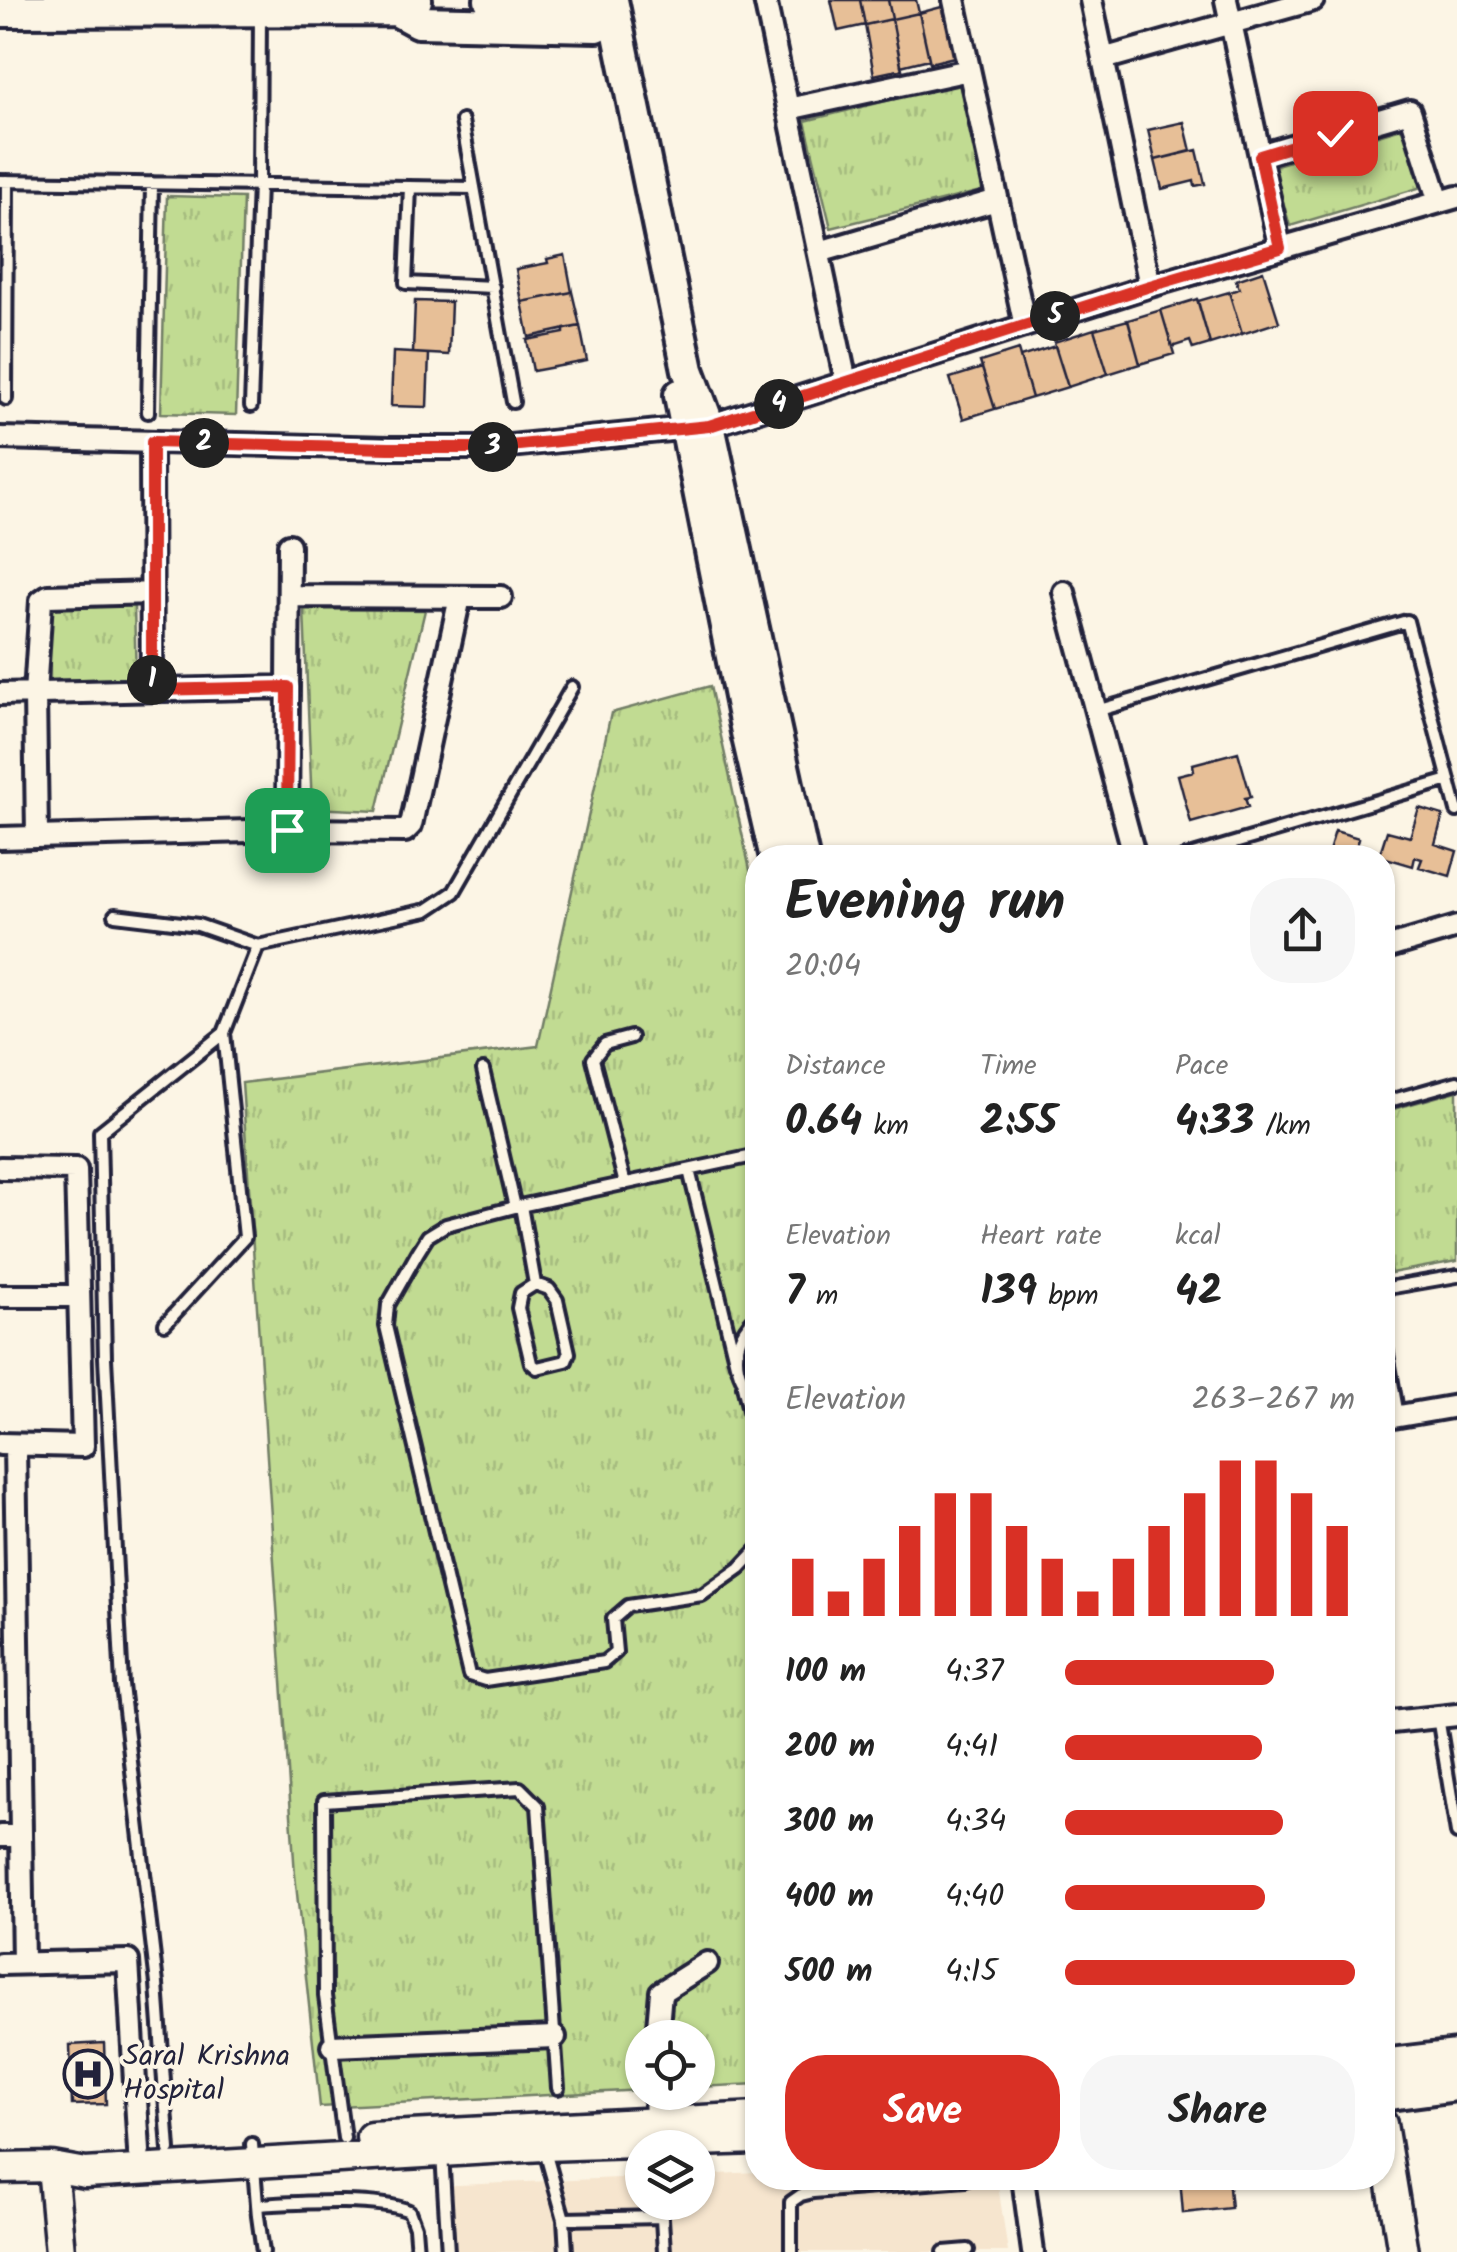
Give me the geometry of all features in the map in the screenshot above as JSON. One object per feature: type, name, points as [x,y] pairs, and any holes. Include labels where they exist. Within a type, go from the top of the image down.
[{"type":"main road","points":[[490,0],[604,9]]},
{"type":"main road","points":[[0,11],[42,6],[260,12],[406,5],[418,22],[604,9]]},
{"type":"main road","points":[[604,9],[698,428],[800,845]]},
{"type":"main road","points":[[698,428],[748,738],[773,845]]},
{"type":"main road","points":[[1395,2063],[1457,2056]]},
{"type":"main road","points":[[1395,2093],[1457,2085]]},
{"type":"street","points":[[766,0],[846,382]]},
{"type":"street","points":[[954,0],[1025,326]]},
{"type":"street","points":[[1091,0],[1150,286]]},
{"type":"street","points":[[1226,0],[1280,248]]},
{"type":"street","points":[[1103,59],[1313,0]]},
{"type":"street","points":[[788,109],[969,70]]},
{"type":"street","points":[[0,438],[490,448],[698,428],[1150,286],[1448,199],[1410,111],[1260,156]]},
{"type":"street","points":[[818,252],[997,200]]},
{"type":"street","points":[[152,442],[152,690]]},
{"type":"street","points":[[287,830],[289,545]]},
{"type":"street","points":[[37,835],[35,694],[40,604],[44,597],[152,592]]},
{"type":"street","points":[[1064,592],[1132,845]]},
{"type":"street","points":[[288,596],[502,597]]},
{"type":"street","points":[[0,838],[409,829],[460,596]]},
{"type":"street","points":[[0,694],[288,687]]},
{"type":"street","points":[[1395,945],[1457,927]]},
{"type":"street","points":[[0,1168],[76,1169],[83,1446],[7,1444],[10,1836],[22,1963]]},
{"type":"street","points":[[0,1296],[79,1296]]},
{"type":"street","points":[[1395,1416],[1457,1406]]},
{"type":"street","points":[[1395,1722],[1448,1716]]},
{"type":"street","points":[[0,1964],[128,1961],[139,2151]]},
{"type":"street","points":[[659,2020],[661,1992],[707,1963]]},
{"type":"street","points":[[332,2046],[555,2037]]},
{"type":"street","points":[[52,2167],[83,2155],[139,2151],[254,2153],[543,2136],[745,2118]]},
{"type":"street","points":[[657,2126],[745,2136]]},
{"type":"street","points":[[0,2168],[52,2167],[86,2173],[344,2138],[442,2142]]},
{"type":"street","points":[[52,2167],[60,2252]]},
{"type":"street","points":[[1025,2190],[1033,2252]]},
{"type":"street","points":[[1375,2190],[1384,2252]]},
{"type":"street","points":[[1393,2190],[1403,2252]]},
{"type":"lane","points":[[251,406],[260,12]]},
{"type":"lane","points":[[462,121],[513,402]]},
{"type":"lane","points":[[6,399],[4,181],[474,188]]},
{"type":"lane","points":[[148,412],[152,183]]},
{"type":"lane","points":[[410,186],[406,283],[492,287]]},
{"type":"lane","points":[[1096,712],[1407,621],[1457,811]]},
{"type":"lane","points":[[115,915],[198,924],[258,946],[428,910],[454,892],[572,687]]},
{"type":"lane","points":[[1228,845],[1449,780]]},
{"type":"lane","points":[[165,1324],[245,1238],[224,1033],[258,946]]},
{"type":"lane","points":[[169,2150],[157,1984],[122,1685],[105,1358],[100,1132],[224,1033]]},
{"type":"lane","points":[[625,1184],[594,1059],[605,1044],[631,1037]]},
{"type":"lane","points":[[483,1070],[536,1284]]},
{"type":"lane","points":[[1395,1099],[1457,1082]]},
{"type":"lane","points":[[745,1158],[446,1225],[428,1236],[388,1304],[386,1326],[469,1675],[485,1680],[604,1662],[616,1652],[614,1619],[628,1606],[702,1595],[745,1563]]},
{"type":"lane","points":[[689,1170],[745,1392]]},
{"type":"lane","points":[[1395,1287],[1457,1276]]},
{"type":"lane","points":[[536,1284],[549,1289],[556,1300],[569,1352],[566,1361],[538,1368],[531,1363],[518,1308],[521,1293],[536,1284]]},
{"type":"lane","points":[[736,1364],[736,1346],[745,1327]]},
{"type":"lane","points":[[742,1380],[745,1383]]},
{"type":"lane","points":[[1448,1716],[1457,1833]]},
{"type":"lane","points":[[344,2138],[325,1996],[324,1801],[520,1788],[538,1806],[558,2088]]},
{"type":"lane","points":[[543,2136],[564,2219],[566,2252]]},
{"type":"lane","points":[[442,2142],[448,2252]]},
{"type":"lane","points":[[254,2153],[264,2252]]},
{"type":"lane","points":[[791,2252],[792,2202],[802,2195],[832,2190]]},
{"type":"lane","points":[[257,2206],[395,2205],[410,2211],[417,2252]]},
{"type":"lane","points":[[564,2219],[625,2218]]},
{"type":"lane","points":[[662,2220],[664,2252]]},
{"type":"lane","points":[[944,2252],[968,2250]]},
{"type":"shaded area","points":[[745,2173],[745,2190],[999,2190],[1008,2252],[442,2252],[436,2186],[625,2178],[625,2220],[715,2220],[715,2174]]},
{"type":"green space","points":[[959,83],[985,190],[831,228],[805,121]]},
{"type":"green space","points":[[1405,127],[1422,187],[1290,226],[1273,166]]},
{"type":"green space","points":[[167,196],[243,198],[236,415],[161,413]]},
{"type":"green space","points":[[134,606],[136,678],[50,680],[49,608]]},
{"type":"green space","points":[[304,609],[425,610],[377,811],[312,808]]},
{"type":"green space","points":[[710,686],[745,847],[745,2085],[715,2086],[715,2020],[625,2020],[625,2091],[320,2107],[295,1875],[242,1083],[538,1046],[611,713]]},
{"type":"green space","points":[[1457,1091],[1457,1261],[1395,1272],[1395,1109]]},
{"type":"building","points":[[831,0],[860,0],[865,25],[838,31]]},
{"type":"building","points":[[860,0],[888,0],[892,19],[865,25]]},
{"type":"building","points":[[888,0],[916,0],[919,13],[892,19]]},
{"type":"building","points":[[949,5],[962,55],[930,63],[919,13]]},
{"type":"building","points":[[919,13],[929,59],[901,66],[892,19]]},
{"type":"building","points":[[892,19],[902,69],[874,75],[865,25]]},
{"type":"building","points":[[1184,122],[1191,151],[1155,160],[1148,130]]},
{"type":"building","points":[[1197,150],[1205,184],[1195,186],[1194,181],[1162,189],[1155,160]]},
{"type":"building","points":[[565,255],[572,292],[522,302],[516,269],[548,263],[547,259]]},
{"type":"building","points":[[1263,271],[1279,322],[1242,334],[1229,292],[1239,289],[1236,280]]},
{"type":"building","points":[[572,292],[580,326],[529,337],[522,302]]},
{"type":"building","points":[[1229,292],[1242,334],[1210,344],[1198,301]]},
{"type":"building","points":[[1197,299],[1210,344],[1193,349],[1190,341],[1172,347],[1161,310]]},
{"type":"building","points":[[415,301],[451,302],[449,355],[413,353]]},
{"type":"building","points":[[1161,310],[1174,354],[1140,364],[1128,320]]},
{"type":"building","points":[[1128,320],[1140,364],[1108,374],[1094,329]]},
{"type":"building","points":[[580,326],[587,361],[533,371],[527,340]]},
{"type":"building","points":[[1094,329],[1108,374],[1068,387],[1054,342]]},
{"type":"building","points":[[1055,346],[1068,387],[1032,398],[1020,357]]},
{"type":"building","points":[[1018,350],[1032,398],[995,409],[980,362]]},
{"type":"building","points":[[393,352],[429,354],[427,407],[391,406]]},
{"type":"building","points":[[982,368],[995,409],[963,419],[950,378]]},
{"type":"building","points":[[1238,752],[1251,797],[1245,798],[1248,807],[1191,823],[1178,775],[1194,771],[1193,764]]},
{"type":"building","points":[[1419,808],[1443,815],[1435,844],[1457,851],[1450,876],[1419,867],[1422,859],[1415,857],[1413,866],[1395,861],[1395,845],[1383,845],[1387,831],[1410,837]]},
{"type":"building","points":[[1335,831],[1359,838],[1357,845],[1331,845]]},
{"type":"building","points":[[104,2043],[106,2104],[72,2105],[70,2045]]},
{"type":"building","points":[[1181,2190],[1229,2190],[1231,2208],[1183,2213]]},
{"type":"place","name":"Saral Krishna Hospital","points":[[88,2074]]},
{"type":"route","points":[[287,830],[288,687],[152,690],[152,442],[490,448],[709,426],[1280,248],[1260,156],[1335,133]]}]
